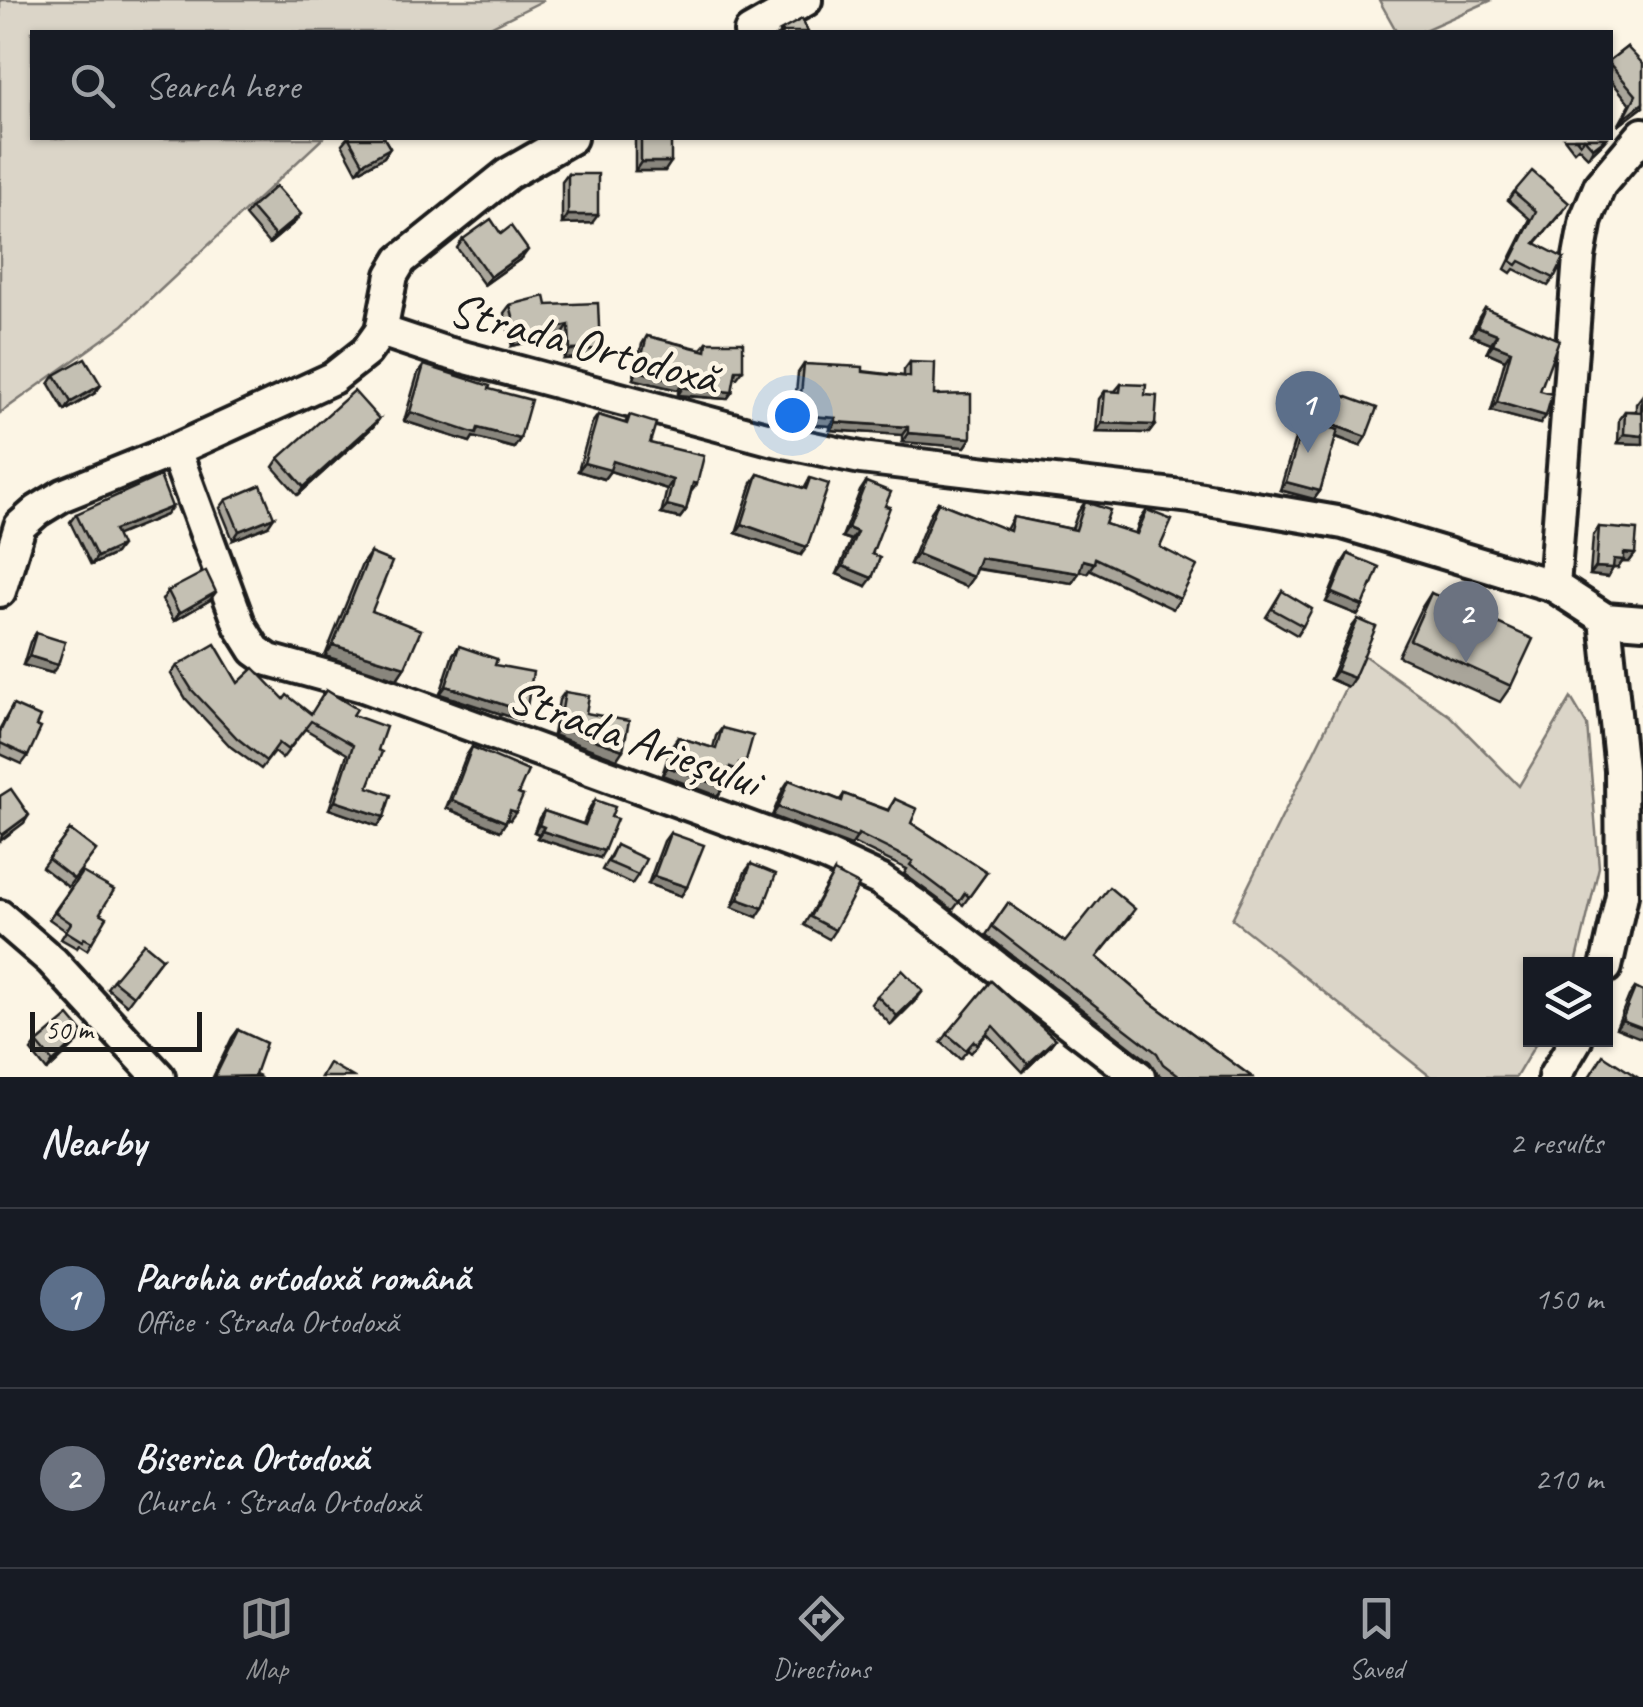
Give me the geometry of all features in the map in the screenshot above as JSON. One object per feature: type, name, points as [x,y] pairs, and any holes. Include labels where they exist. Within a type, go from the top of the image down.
[{"type":"street","points":[[754,30],[806,0]]},
{"type":"street","points":[[1554,586],[1578,257],[1586,218],[1600,185],[1643,134]]},
{"type":"street","points":[[381,331],[392,275],[401,260],[508,174],[568,140]]},
{"type":"street","name":"Strada Ortodoxă","points":[[0,591],[20,526],[37,511],[63,495],[175,450],[333,378],[366,352],[381,331],[444,352],[770,440],[861,458],[1191,497],[1343,522],[1554,586],[1605,619],[1643,622]]},
{"type":"street","name":"Strada Arieșului","points":[[175,450],[240,626],[255,650],[268,660],[363,686],[828,856],[880,880],[1139,1077]]},
{"type":"street","points":[[1605,619],[1621,770],[1622,895],[1608,957]]},
{"type":"street","points":[[0,916],[52,961],[159,1077]]},
{"type":"street","points":[[1554,1077],[1572,1047]]},
{"type":"shaded area","points":[[0,0],[544,0],[484,30],[30,30],[30,140],[321,140],[123,325],[0,413]]},
{"type":"shaded area","points":[[1379,0],[1492,0],[1424,30],[1396,30]]},
{"type":"shaded area","points":[[1362,654],[1450,716],[1519,786],[1571,698],[1587,725],[1599,867],[1578,957],[1523,957],[1523,1047],[1534,1047],[1516,1077],[1431,1077],[1232,919]]},
{"type":"building","points":[[802,19],[807,30],[782,30]]},
{"type":"building","points":[[1627,47],[1643,64],[1643,103],[1624,118],[1636,95],[1613,68],[1613,58]]},
{"type":"building","points":[[350,140],[385,140],[390,148],[363,163]]},
{"type":"building","points":[[641,140],[671,140],[671,162],[641,162]]},
{"type":"building","points":[[1586,140],[1603,140],[1593,148]]},
{"type":"building","points":[[1532,171],[1569,203],[1535,243],[1564,258],[1554,278],[1520,261],[1517,265],[1511,261],[1536,211],[1514,192]]},
{"type":"building","points":[[568,174],[598,174],[598,215],[568,215]]},
{"type":"building","points":[[276,186],[301,214],[275,236],[251,208]]},
{"type":"building","points":[[491,219],[501,234],[511,226],[528,250],[490,277],[463,239]]},
{"type":"building","points":[[545,296],[547,305],[598,303],[600,349],[570,350],[569,325],[518,337],[510,305]]},
{"type":"building","points":[[1485,308],[1559,340],[1540,391],[1552,394],[1546,416],[1497,402],[1511,351],[1493,344],[1497,334],[1477,326]]},
{"type":"building","points":[[647,336],[706,351],[707,342],[743,342],[743,370],[736,370],[732,392],[683,387],[684,382],[638,371]]},
{"type":"building","points":[[85,358],[101,385],[71,402],[55,375]]},
{"type":"building","points":[[910,362],[935,363],[934,395],[971,394],[971,438],[908,433],[908,427],[799,415],[804,364],[863,367],[863,372],[910,377]]},
{"type":"building","points":[[424,365],[531,400],[520,439],[478,428],[476,434],[410,412]]},
{"type":"building","points":[[1121,384],[1146,385],[1145,395],[1157,396],[1155,425],[1102,423],[1105,391],[1120,392]]},
{"type":"building","points":[[354,391],[379,419],[304,487],[279,458]]},
{"type":"building","points":[[1336,393],[1377,408],[1366,437],[1325,422]]},
{"type":"building","points":[[1642,396],[1643,436],[1624,434],[1625,411],[1641,412]]},
{"type":"building","points":[[598,415],[627,424],[630,415],[656,423],[650,443],[704,456],[686,510],[667,505],[673,480],[613,461],[610,470],[584,463]]},
{"type":"building","points":[[1304,421],[1338,430],[1320,491],[1286,482]]},
{"type":"building","points":[[758,474],[806,489],[810,478],[829,484],[807,547],[742,524]]},
{"type":"building","points":[[160,476],[172,507],[114,530],[121,546],[97,557],[76,514]]},
{"type":"building","points":[[866,482],[891,492],[885,506],[890,507],[872,554],[880,558],[872,578],[843,566],[857,532],[848,528]]},
{"type":"building","points":[[261,485],[274,517],[239,531],[226,500]]},
{"type":"building","points":[[938,502],[1010,531],[1013,517],[1076,530],[1085,502],[1110,510],[1105,524],[1137,534],[1147,510],[1172,520],[1160,547],[1197,566],[1180,599],[1095,558],[1094,563],[1083,560],[1079,573],[980,558],[973,577],[917,554]]},
{"type":"building","points":[[1599,527],[1637,530],[1635,554],[1624,553],[1624,560],[1614,559],[1613,568],[1596,567]]},
{"type":"building","points":[[370,553],[392,562],[372,611],[421,630],[405,667],[333,645]]},
{"type":"building","points":[[1348,554],[1379,567],[1363,606],[1332,593]]},
{"type":"building","points":[[206,571],[216,592],[179,613],[168,591]]},
{"type":"building","points":[[1282,591],[1312,609],[1303,626],[1272,609]]},
{"type":"building","points":[[1431,593],[1533,639],[1511,686],[1410,640]]},
{"type":"building","points":[[1358,619],[1376,627],[1354,678],[1336,671]]},
{"type":"building","points":[[36,633],[65,642],[58,665],[29,656]]},
{"type":"building","points":[[215,644],[238,683],[254,668],[284,699],[287,695],[311,714],[326,690],[357,709],[353,715],[386,727],[378,750],[382,752],[368,787],[391,795],[384,817],[335,801],[353,745],[311,721],[288,750],[279,743],[266,761],[237,738],[192,690],[177,666]]},
{"type":"building","points":[[459,646],[497,659],[495,665],[533,672],[526,712],[446,686]]},
{"type":"building","points":[[565,692],[589,696],[586,713],[629,721],[623,750],[559,727]]},
{"type":"building","points":[[13,705],[40,717],[36,726],[41,728],[28,756],[0,743],[0,732]]},
{"type":"building","points":[[722,728],[753,736],[745,764],[739,763],[738,770],[730,767],[724,787],[668,767],[678,737],[716,749]]},
{"type":"building","points":[[472,747],[528,771],[518,794],[523,796],[516,812],[510,810],[506,822],[452,800]]},
{"type":"building","points":[[789,780],[842,801],[844,794],[889,811],[895,799],[917,809],[911,823],[987,872],[969,897],[965,893],[959,902],[910,865],[913,861],[858,834],[857,837],[778,807]]},
{"type":"building","points":[[11,789],[29,815],[2,835],[0,796]]},
{"type":"building","points":[[595,800],[615,807],[611,817],[617,819],[604,851],[542,831],[544,827],[539,825],[544,811],[585,825]]},
{"type":"building","points":[[70,830],[96,850],[74,879],[48,859]]},
{"type":"building","points":[[670,833],[704,845],[687,887],[654,876]]},
{"type":"building","points":[[616,845],[646,859],[638,875],[608,862]]},
{"type":"building","points":[[751,864],[776,874],[763,908],[738,899]]},
{"type":"building","points":[[82,872],[114,890],[100,913],[107,917],[92,942],[66,931],[71,923],[55,912]]},
{"type":"building","points":[[834,872],[859,885],[835,930],[810,917]]},
{"type":"building","points":[[1109,887],[1135,909],[1097,957],[1151,1003],[1252,1077],[1180,1077],[1163,1064],[1157,1053],[992,926],[1008,903],[1065,942]]},
{"type":"building","points":[[144,943],[162,958],[133,996],[113,980]]},
{"type":"building","points":[[902,970],[923,991],[897,1016],[877,996]]},
{"type":"building","points":[[991,981],[1055,1039],[1028,1064],[993,1026],[966,1050],[947,1034]]},
{"type":"building","points":[[1635,988],[1643,992],[1643,1028],[1622,1020]]},
{"type":"building","points":[[69,1016],[84,1034],[53,1062],[37,1043]]},
{"type":"building","points":[[238,1030],[266,1043],[255,1074],[260,1076],[215,1077]]},
{"type":"building","points":[[1603,1055],[1637,1077],[1589,1077]]},
{"type":"building","points":[[329,1063],[353,1077],[321,1077]]},
{"type":"place","name":"Parohia ortodoxă română","points":[[1308,453]]},
{"type":"place","name":"Biserica Ortodoxă","points":[[1466,663]]}]
